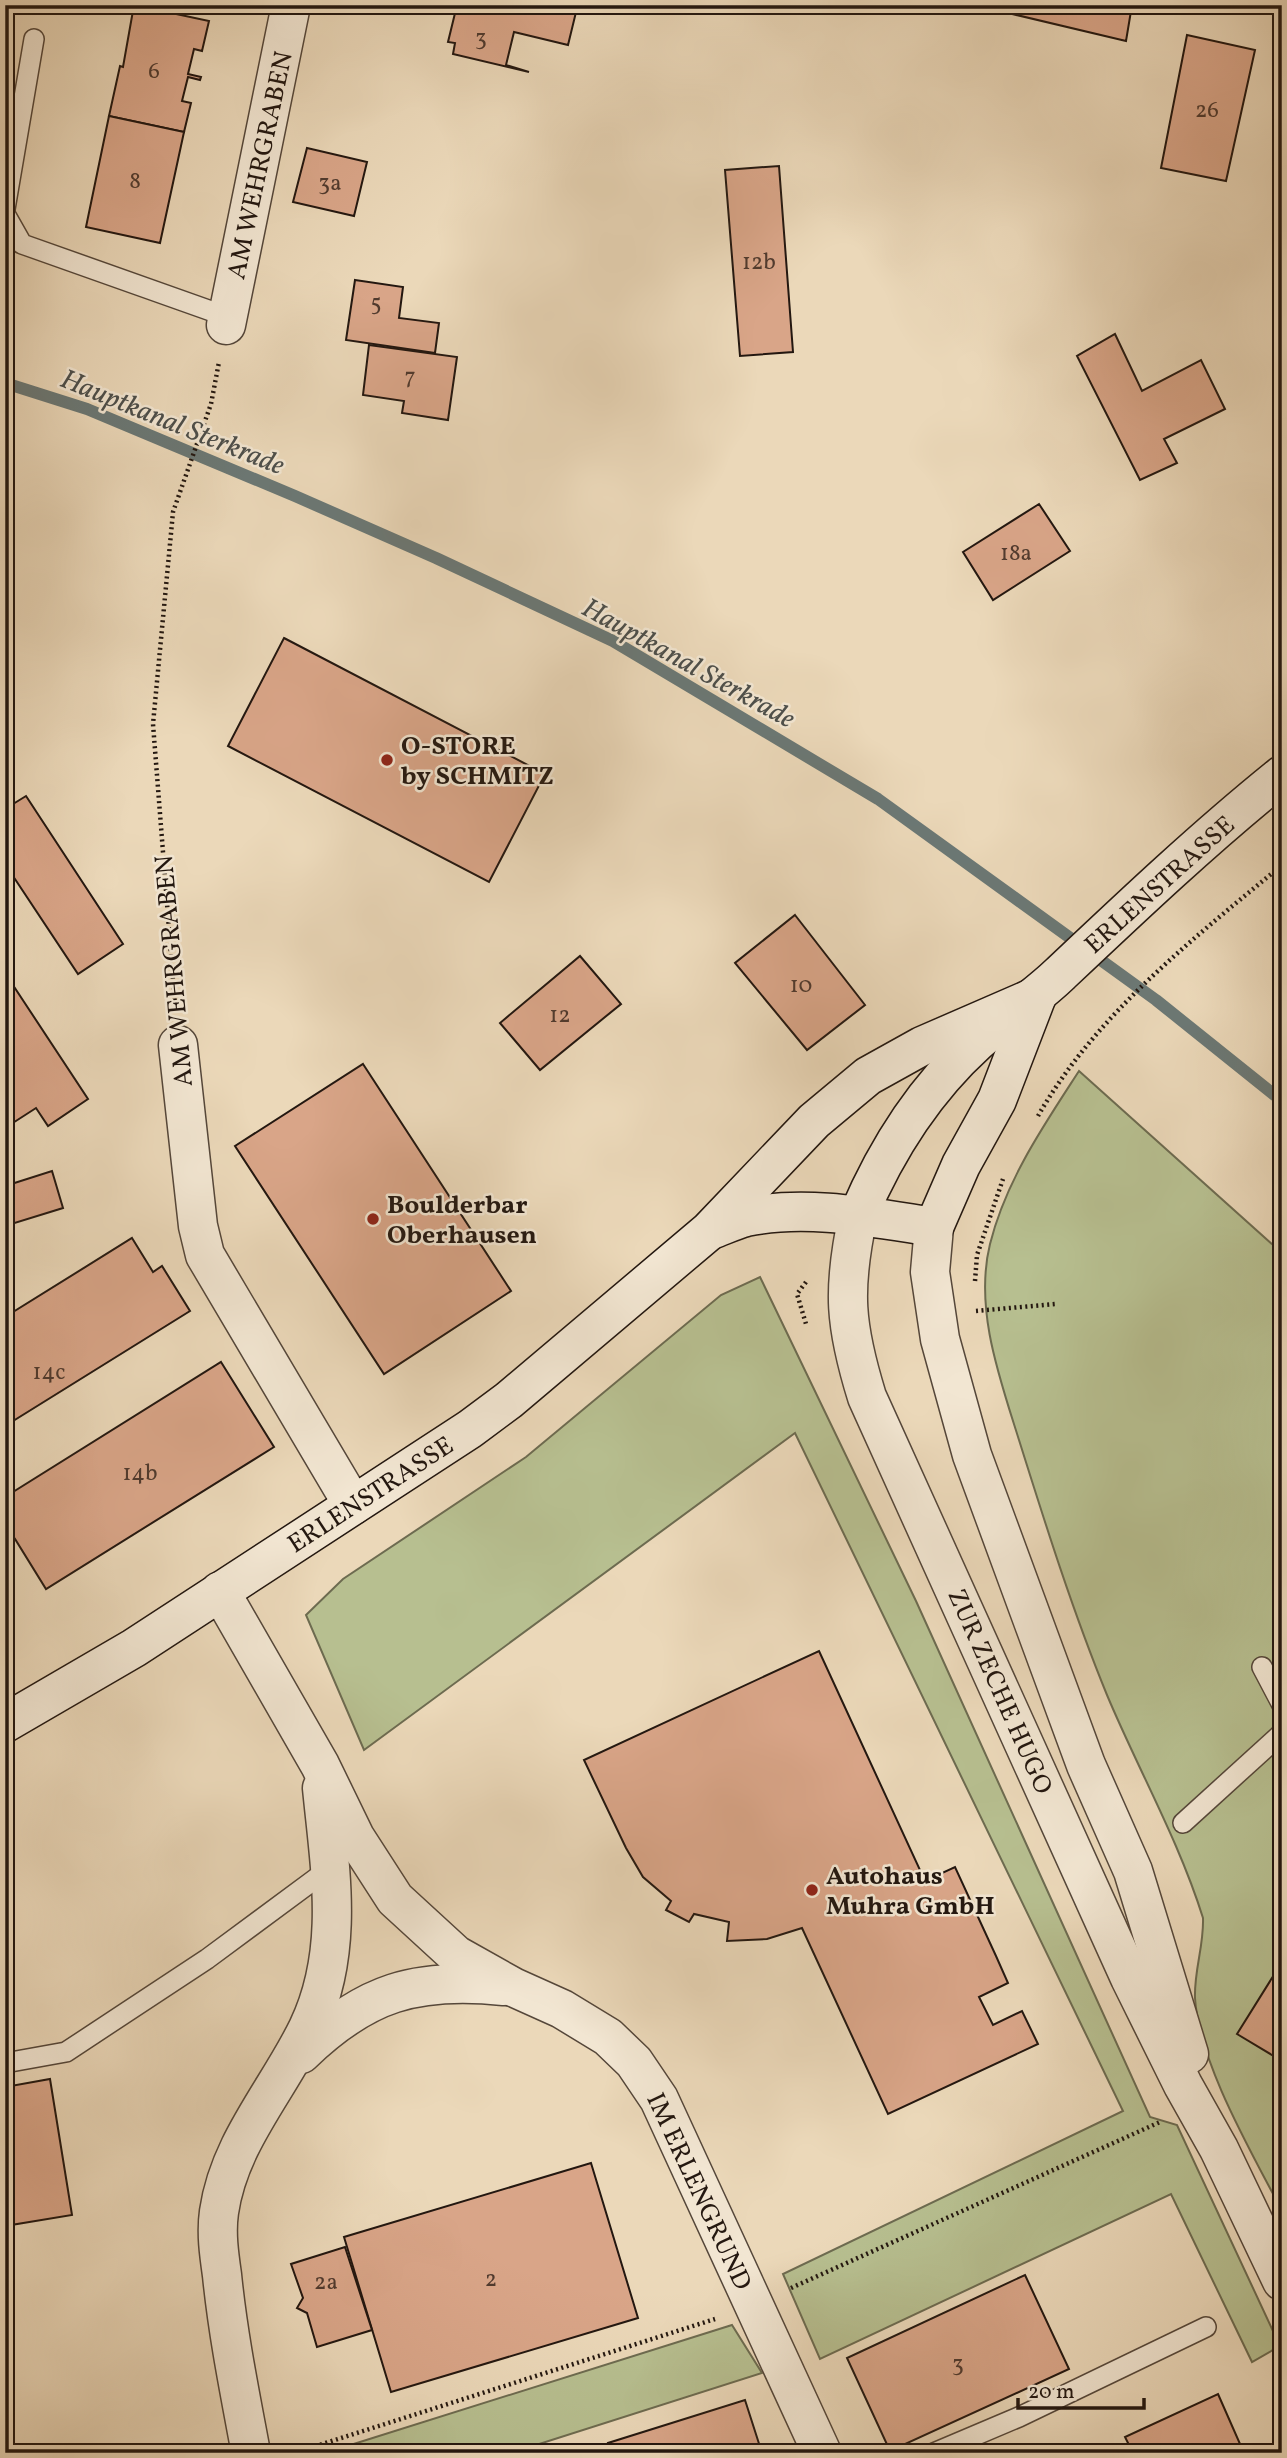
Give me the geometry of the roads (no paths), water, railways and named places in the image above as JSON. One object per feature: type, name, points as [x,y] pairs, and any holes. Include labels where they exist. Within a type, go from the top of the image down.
[{"type":"street","name":"AM WEHRGRABEN","points":[[227,321],[291,5]]},
{"type":"street","name":"ERLENSTRASSE","points":[[858,1216],[890,1149],[943,1075],[978,1042],[1037,996],[1136,903],[1282,775]]},
{"type":"street","name":"ERLENSTRASSE","points":[[709,1231],[746,1217],[795,1213],[858,1216],[934,1227],[961,1165],[997,1100],[1037,996]]},
{"type":"street","name":"ERLENSTRASSE","points":[[5,1723],[134,1647],[470,1429],[509,1400],[671,1259],[709,1231],[814,1122],[868,1076],[922,1046],[1037,996]]},
{"type":"street","name":"AM WEHRGRABEN","points":[[178,1045],[198,1226],[205,1255],[353,1505]]},
{"type":"street","name":"ZUR ZECHE HUGO","points":[[858,1216],[849,1257],[846,1292],[850,1342],[867,1397],[1130,1978],[1183,2085],[1219,2149],[1282,2281]]},
{"type":"street","name":"ZUR ZECHE HUGO","points":[[934,1227],[930,1272],[940,1339],[972,1455],[1086,1765],[1133,1871],[1219,2149]]},
{"type":"street","name":"IM ERLENGRUND","points":[[220,1591],[320,1765],[355,1837],[396,1899],[456,1955],[513,1987],[576,2017],[608,2037],[634,2062],[659,2099],[822,2453]]},
{"type":"street","name":"IM ERLENGRUND","points":[[251,2453],[225,2301],[218,2214],[233,2158],[287,2068],[309,2025],[324,1985],[332,1943],[330,1868],[320,1765]]},
{"type":"street","name":"IM ERLENGRUND","points":[[287,2068],[327,2029],[368,2002],[393,1993],[467,1983],[513,1987]]},
{"type":"lane","points":[[34,39],[5,211],[22,244],[227,321]]},
{"type":"lane","points":[[1262,1667],[1282,1706]]},
{"type":"lane","points":[[1183,1823],[1282,1733]]},
{"type":"lane","points":[[5,2063],[66,2052],[207,1959],[330,1868]]},
{"type":"lane","points":[[934,2453],[1019,2417],[1206,2327]]},
{"type":"waterway","name":"Hauptkanal Sterkrade","points":[[5,383],[87,409],[295,496],[613,641],[878,799],[1156,1000],[1282,1101]]},
{"type":"place","name":"O-STORE by SCHMITZ","points":[[387,760]]},
{"type":"place","name":"Boulderbar Oberhausen","points":[[373,1219]]},
{"type":"place","name":"Autohaus Muhra GmbH","points":[[812,1890]]}]
